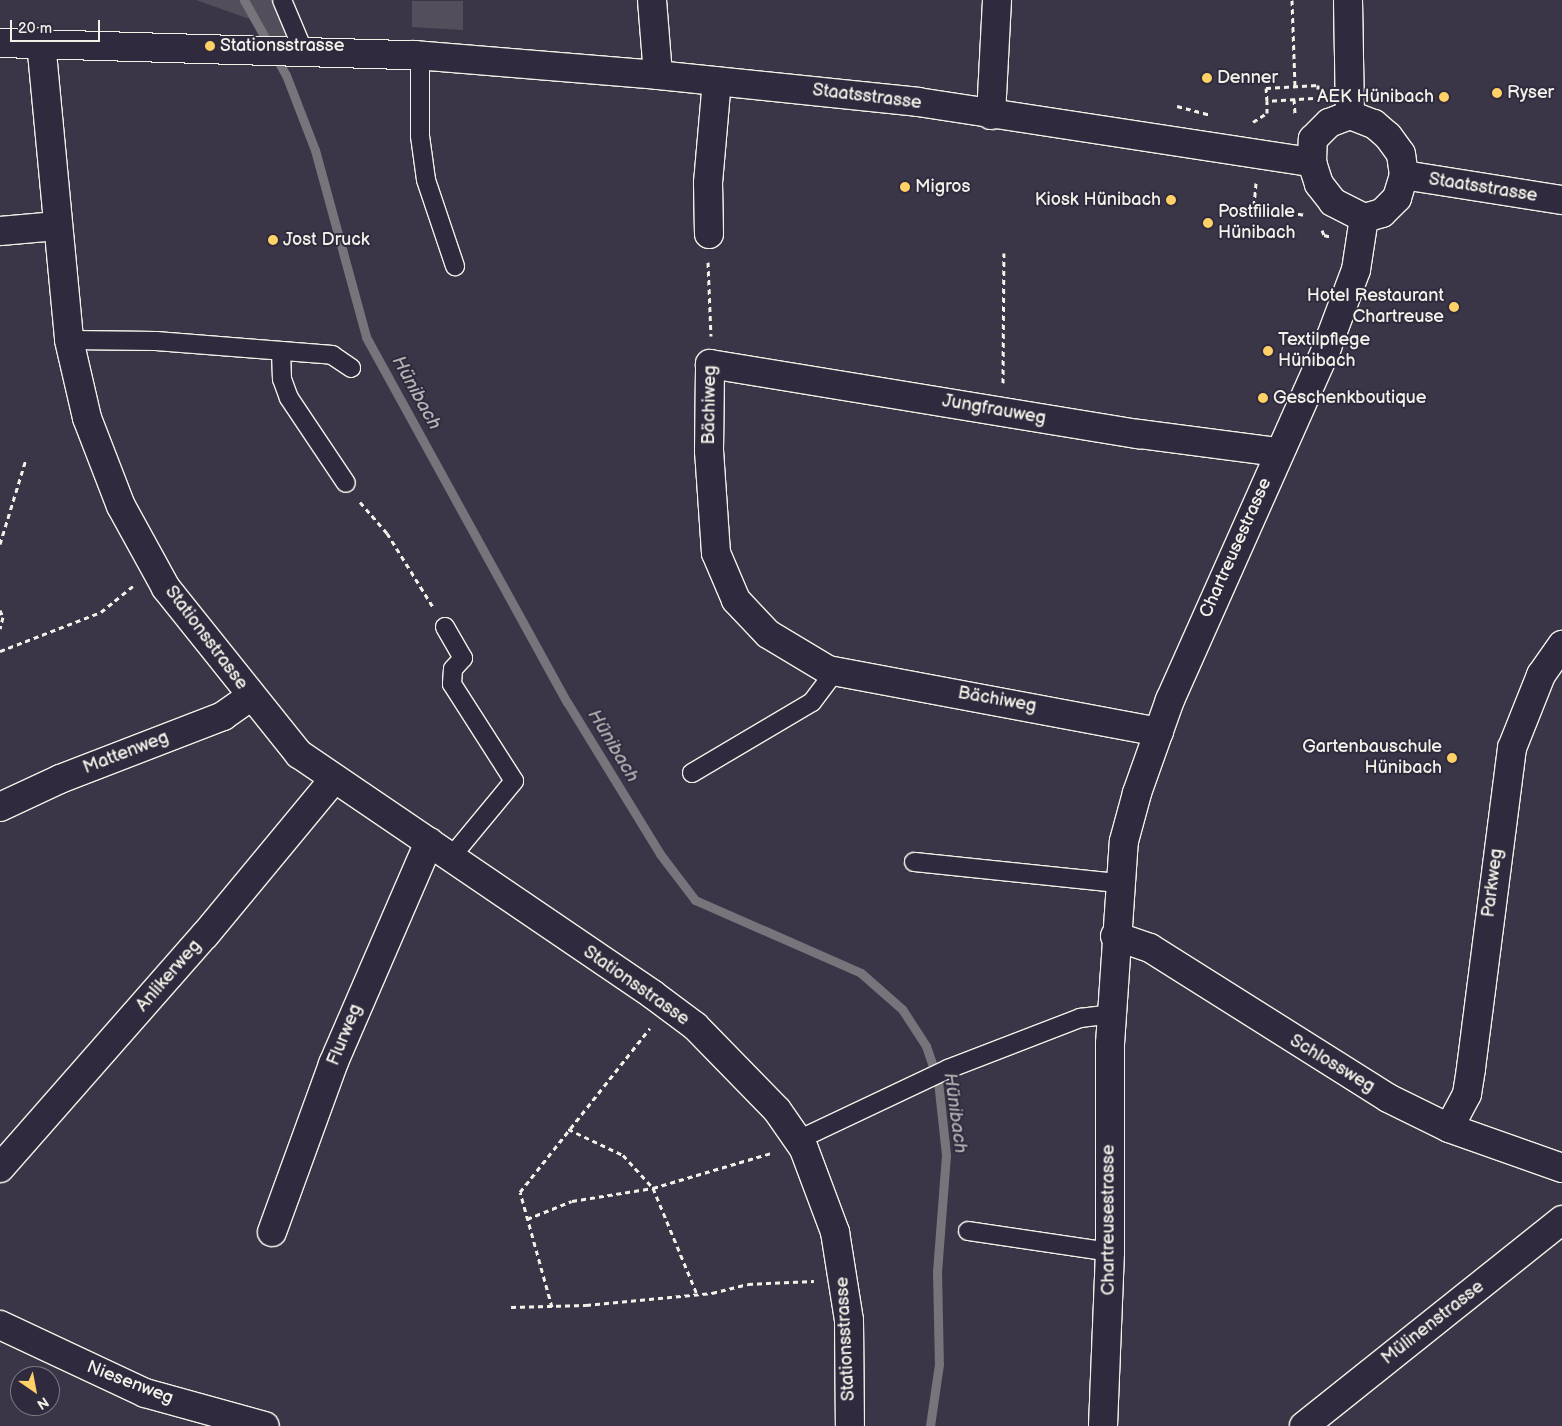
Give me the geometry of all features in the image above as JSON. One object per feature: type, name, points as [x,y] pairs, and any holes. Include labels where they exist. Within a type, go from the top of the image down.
[{"type":"street","points":[[652,0],[658,75]]},
{"type":"street","points":[[991,115],[997,0]]},
{"type":"street","points":[[1348,0],[1350,115]]},
{"type":"street","name":"Staatsstrasse","points":[[0,43],[41,42],[255,48],[420,56],[658,75],[860,94],[1312,162]]},
{"type":"street","name":"Stationsstrasse","points":[[41,42],[69,340],[98,451],[122,506],[155,569],[184,614],[299,754],[333,780],[452,856],[669,1007],[728,1058],[777,1110],[798,1140],[818,1180],[844,1279],[850,1354],[850,1426]]},
{"type":"street","points":[[708,234],[708,183],[717,81]]},
{"type":"street","points":[[1350,115],[1374,124],[1388,136],[1400,154],[1404,176],[1396,198],[1387,208],[1364,218],[1333,202],[1319,184],[1312,162],[1313,138],[1328,123],[1350,115]]},
{"type":"street","name":"Staatsstrasse","points":[[1404,176],[1562,200]]},
{"type":"street","name":"Chartreusestrasse","points":[[1103,1426],[1110,1252],[1111,1014],[1115,936],[1118,883],[1137,793],[1159,732],[1221,580],[1327,347],[1356,270],[1364,218]]},
{"type":"street","points":[[0,231],[57,226]]},
{"type":"street","name":"Jungfrauweg","points":[[710,364],[1278,452]]},
{"type":"street","name":"Bächiweg","points":[[710,364],[711,518],[716,553],[726,581],[752,619],[768,634],[835,671],[1159,732]]},
{"type":"street","name":"Parkweg","points":[[1449,1128],[1467,1094],[1512,748],[1541,675],[1562,645]]},
{"type":"street","name":"Mattenweg","points":[[0,807],[60,779],[223,716],[250,696]]},
{"type":"street","name":"Anlikerweg","points":[[6,1153],[205,935],[333,780]]},
{"type":"street","name":"Flurweg","points":[[272,1232],[340,1046],[429,842]]},
{"type":"street","name":"Schlossweg","points":[[1115,936],[1150,948],[1388,1098],[1449,1128],[1562,1168]]},
{"type":"street","name":"Mülinenstrasse","points":[[1304,1426],[1562,1220]]},
{"type":"street","name":"Niesenweg","points":[[0,1325],[144,1393],[265,1426]]},
{"type":"lane","points":[[282,0],[296,50]]},
{"type":"lane","points":[[420,56],[420,136],[426,180],[455,266]]},
{"type":"lane","points":[[69,340],[156,341],[332,355],[351,368]]},
{"type":"lane","points":[[281,351],[282,379],[290,398],[346,483]]},
{"type":"lane","points":[[445,627],[463,658],[453,669],[452,684],[514,781],[452,856]]},
{"type":"lane","points":[[692,773],[812,702],[835,671]]},
{"type":"lane","points":[[914,862],[1118,883]]},
{"type":"lane","points":[[798,1140],[948,1069],[1080,1018],[1111,1014]]},
{"type":"lane","points":[[968,1230],[1110,1252]]},
{"type":"path","points":[[1292,0],[1294,87]]},
{"type":"path","points":[[1248,124],[1263,118],[1267,100],[1266,88],[1318,85],[1318,97]]},
{"type":"path","points":[[1267,100],[1314,98]]},
{"type":"path","points":[[1294,99],[1295,116]]},
{"type":"path","points":[[1178,106],[1221,117]]},
{"type":"path","points":[[1256,183],[1254,206],[1303,215]]},
{"type":"path","points":[[1297,208],[1297,214]]},
{"type":"path","name":"Bächiweg","points":[[708,234],[710,364]]},
{"type":"path","points":[[1004,253],[1004,411]]},
{"type":"path","points":[[0,544],[26,459]]},
{"type":"path","points":[[346,483],[386,533],[445,627]]},
{"type":"path","points":[[0,651],[108,608],[155,569]]},
{"type":"path","points":[[0,610],[3,617],[0,629]]},
{"type":"path","points":[[552,1307],[527,1218],[522,1186],[669,1007]]},
{"type":"path","points":[[568,1129],[623,1155],[653,1188],[697,1294]]},
{"type":"path","points":[[527,1218],[572,1201],[653,1188],[767,1156],[798,1140]]},
{"type":"path","points":[[511,1307],[552,1307],[697,1294],[748,1284],[844,1279]]},
{"type":"shaded area","points":[[196,0],[282,0],[298,33],[272,49],[258,22]]},
{"type":"shaded area","points":[[412,1],[463,1],[463,30],[412,27]]},
{"type":"waterway","name":"Hünibach","points":[[244,0],[286,75],[315,150],[366,337],[567,702],[660,854],[695,900],[861,973],[902,1009],[926,1046],[938,1081],[946,1155],[937,1271],[939,1364],[930,1426]]},
{"type":"place","name":"Stationsstrasse","points":[[210,46]]},
{"type":"place","name":"Denner","points":[[1207,78]]},
{"type":"place","name":"Ryser","points":[[1497,93]]},
{"type":"place","name":"AEK Hünibach","points":[[1444,97]]},
{"type":"place","name":"Migros","points":[[905,187]]},
{"type":"place","name":"Kiosk Hünibach","points":[[1171,200]]},
{"type":"place","name":"Postfiliale Hünibach","points":[[1208,223]]},
{"type":"place","name":"Jost Druck","points":[[273,240]]},
{"type":"place","name":"Hotel Restaurant Chartreuse","points":[[1454,307]]},
{"type":"place","name":"Textilpflege Hünibach","points":[[1268,351]]},
{"type":"place","name":"Geschenkboutique","points":[[1263,398]]},
{"type":"place","name":"Gartenbauschule Hünibach","points":[[1452,758]]}]
